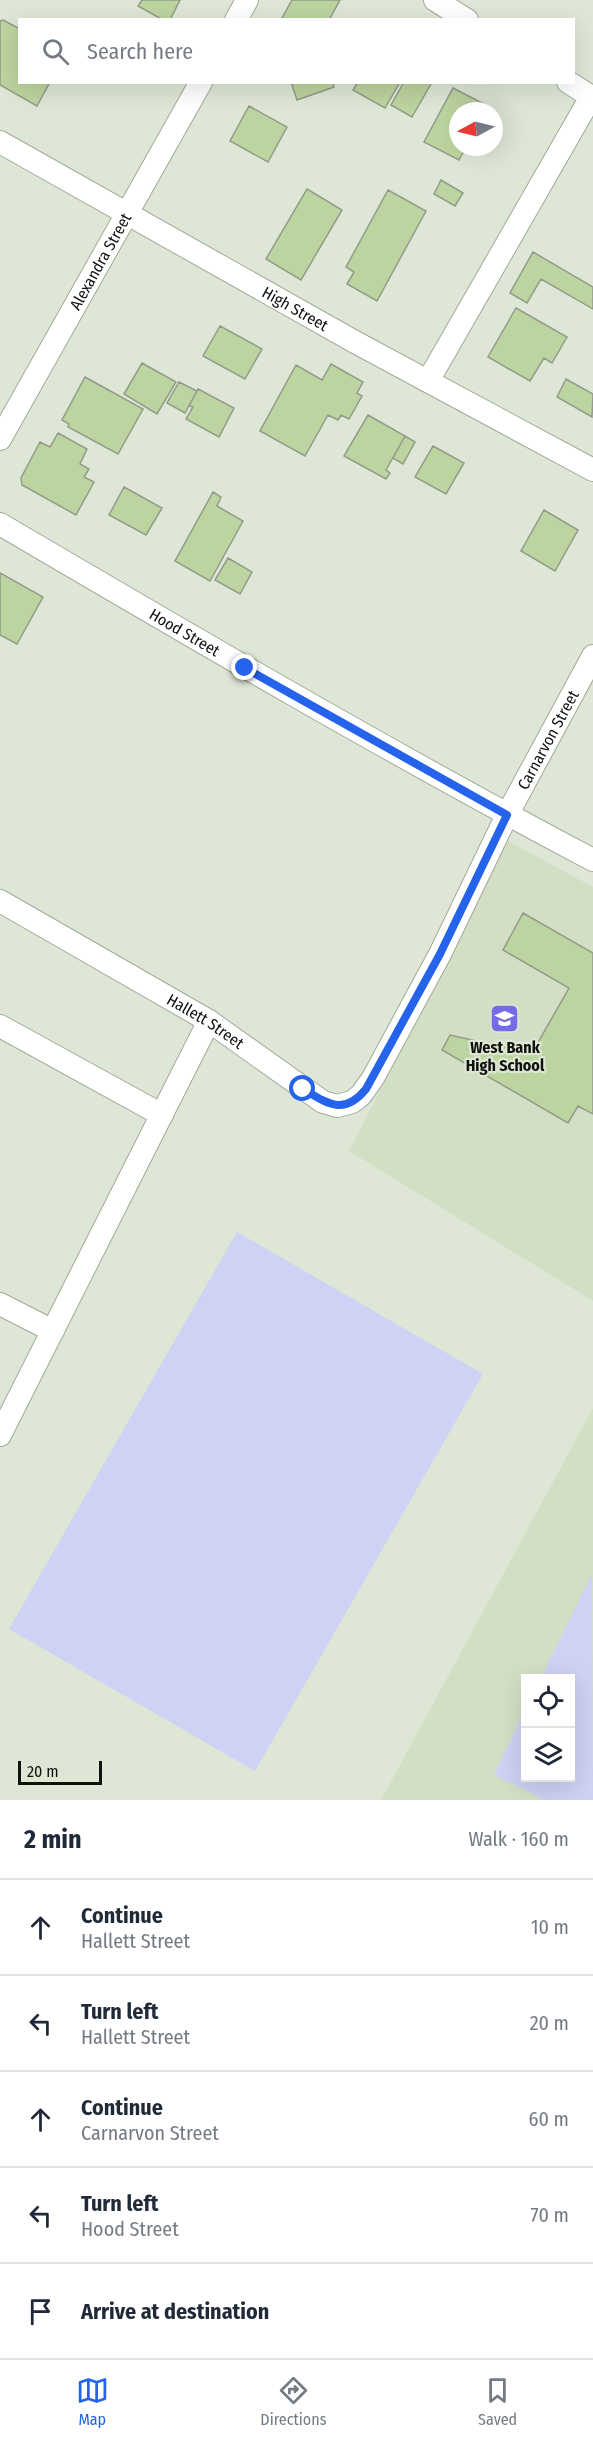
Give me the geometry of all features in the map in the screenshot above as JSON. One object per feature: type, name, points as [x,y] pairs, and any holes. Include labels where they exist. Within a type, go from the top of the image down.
[{"type":"street","points":[[237,18],[247,0]]},
{"type":"street","points":[[435,0],[463,18]]},
{"type":"street","name":"Alexandra Street","points":[[0,440],[200,84]]},
{"type":"street","points":[[428,381],[592,97],[571,84]]},
{"type":"street","name":"High Street","points":[[0,142],[428,381],[593,470]]},
{"type":"street","name":"Hood Street","points":[[0,524],[245,668],[507,815],[593,860]]},
{"type":"street","name":"Carnarvon Street","points":[[389,1049],[440,954],[507,815],[593,656]]},
{"type":"street","name":"Hallett Street","points":[[0,901],[209,1021],[303,1089],[331,1105],[348,1104],[361,1095],[389,1049]]},
{"type":"street","points":[[0,1435],[209,1021]]},
{"type":"street","points":[[0,1026],[162,1115]]},
{"type":"street","points":[[0,1304],[53,1332]]},
{"type":"shaded area","name":"West Bank High School","points":[[508,841],[593,887],[593,1301],[349,1151]]},
{"type":"shaded area","points":[[237,1232],[483,1374],[255,1771],[9,1629]]},
{"type":"shaded area","points":[[593,1408],[593,1800],[381,1800]]},
{"type":"shaded area","points":[[592,1574],[593,1800],[545,1800],[494,1775],[521,1718],[521,1782],[575,1782],[575,1674],[543,1674]]},
{"type":"building","points":[[142,0],[180,0],[171,18],[159,18],[138,6]]},
{"type":"building","points":[[292,0],[340,0],[330,18],[282,18]]},
{"type":"building","points":[[3,20],[18,28],[18,84],[49,84],[37,106],[0,85],[0,21]]},
{"type":"building","points":[[292,84],[333,84],[334,87],[297,100]]},
{"type":"building","points":[[357,84],[399,84],[385,108],[353,90]]},
{"type":"building","points":[[403,84],[431,84],[412,117],[391,105]]},
{"type":"building","points":[[453,88],[480,102],[449,102],[449,155],[424,142]]},
{"type":"building","points":[[249,106],[287,127],[268,162],[230,141]]},
{"type":"building","points":[[441,180],[463,193],[455,206],[434,194]]},
{"type":"building","points":[[307,189],[342,210],[301,280],[266,259]]},
{"type":"building","points":[[388,190],[426,211],[377,301],[347,284],[354,272],[346,267]]},
{"type":"building","points":[[533,252],[593,287],[593,309],[541,279],[527,303],[510,293]]},
{"type":"building","points":[[516,308],[567,337],[552,363],[544,358],[530,381],[488,357]]},
{"type":"building","points":[[220,326],[262,349],[245,379],[203,356]]},
{"type":"building","points":[[142,363],[176,382],[157,414],[124,394]]},
{"type":"building","points":[[331,364],[363,382],[357,393],[362,396],[349,419],[341,415],[338,420],[328,415],[305,456],[260,431],[296,365],[322,380]]},
{"type":"building","points":[[85,377],[143,409],[118,454],[68,427],[69,424],[62,420]]},
{"type":"building","points":[[566,379],[593,394],[592,417],[557,397]]},
{"type":"building","points":[[179,382],[197,391],[185,413],[167,403]]},
{"type":"building","points":[[198,389],[234,408],[219,437],[186,419],[193,407],[189,406]]},
{"type":"building","points":[[368,415],[405,436],[386,470],[390,473],[386,479],[344,456]]},
{"type":"building","points":[[58,433],[87,449],[80,464],[89,469],[84,477],[94,482],[76,515],[22,485],[21,478],[40,442],[50,447]]},
{"type":"building","points":[[405,436],[415,442],[403,464],[393,458]]},
{"type":"building","points":[[433,446],[464,463],[446,494],[415,477]]},
{"type":"building","points":[[124,487],[162,508],[146,535],[109,515]]},
{"type":"building","points":[[213,492],[221,497],[217,506],[243,521],[210,581],[175,561]]},
{"type":"building","points":[[544,510],[578,530],[555,571],[521,551]]},
{"type":"building","points":[[228,558],[252,572],[240,594],[215,580]]},
{"type":"building","points":[[0,573],[43,597],[17,644],[0,635]]},
{"type":"building","points":[[523,913],[593,953],[593,1114],[578,1106],[568,1123],[442,1050],[450,1035],[532,1053],[569,988],[503,950]]},
{"type":"place","name":"West Bank High School","points":[[505,1019]]},
{"type":"route","points":[[245,668],[507,815],[440,954],[366,1089],[352,1102],[337,1106],[323,1102],[303,1089]]}]
